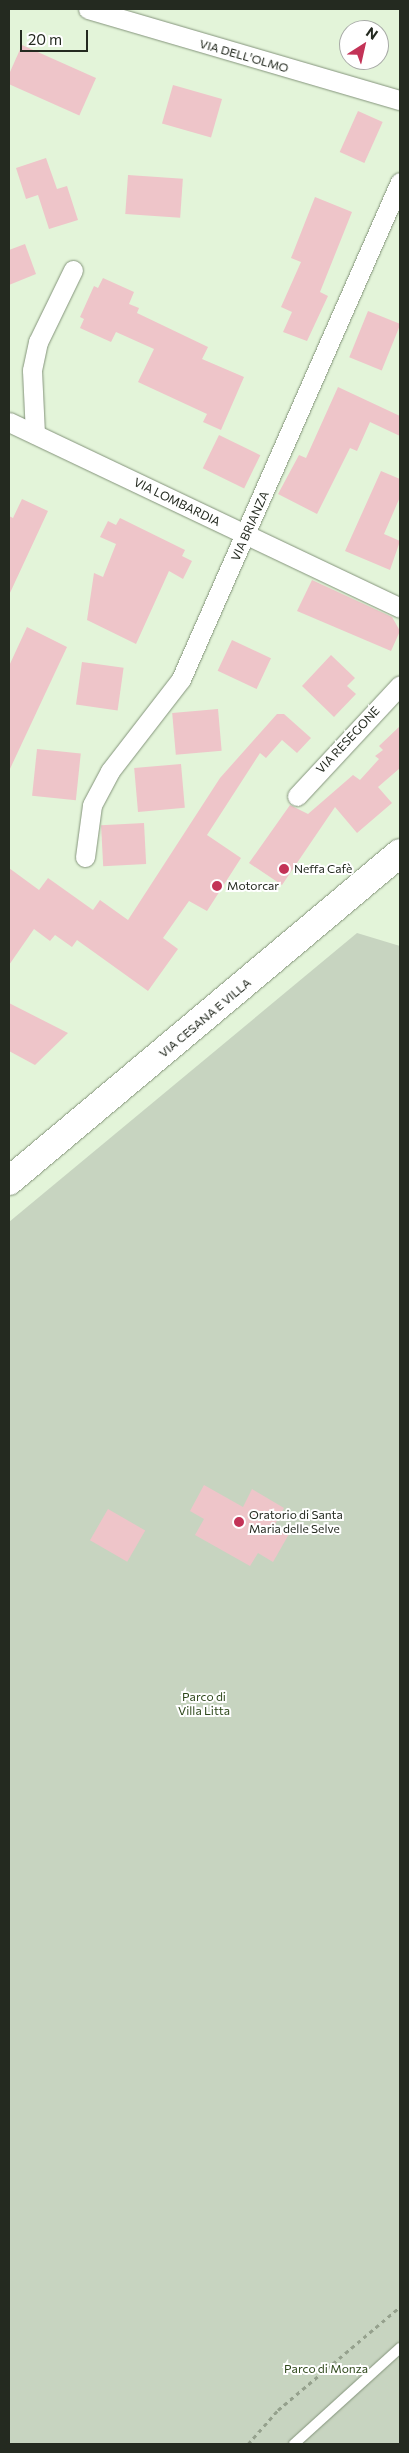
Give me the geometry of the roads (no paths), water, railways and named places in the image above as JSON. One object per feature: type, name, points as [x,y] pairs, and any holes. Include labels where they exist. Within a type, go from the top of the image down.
[{"type":"main road","name":"VIA CESANA E VILLA","points":[[9,1181],[400,853]]},
{"type":"street","name":"VIA DELL'OLMO","points":[[88,9],[400,100]]},
{"type":"street","name":"VIA BRIANZA","points":[[85,857],[92,805],[110,771],[181,680],[400,182]]},
{"type":"street","points":[[35,434],[32,370],[38,342],[73,270]]},
{"type":"street","name":"VIA LOMBARDIA","points":[[9,423],[400,608]]},
{"type":"street","name":"VIA RESEGONE","points":[[297,796],[400,685]]},
{"type":"lane","points":[[294,2444],[400,2348]]},
{"type":"place","name":"Neffa Cafè","points":[[284,869]]},
{"type":"place","name":"Motorcar","points":[[217,886]]},
{"type":"place","name":"Oratorio di Santa Maria delle Selve","points":[[239,1522]]},
{"type":"park label","name":"Parco di Villa Litta","points":[[204,1704]]},
{"type":"park label","name":"Parco di Monza","points":[[326,2369]]}]
